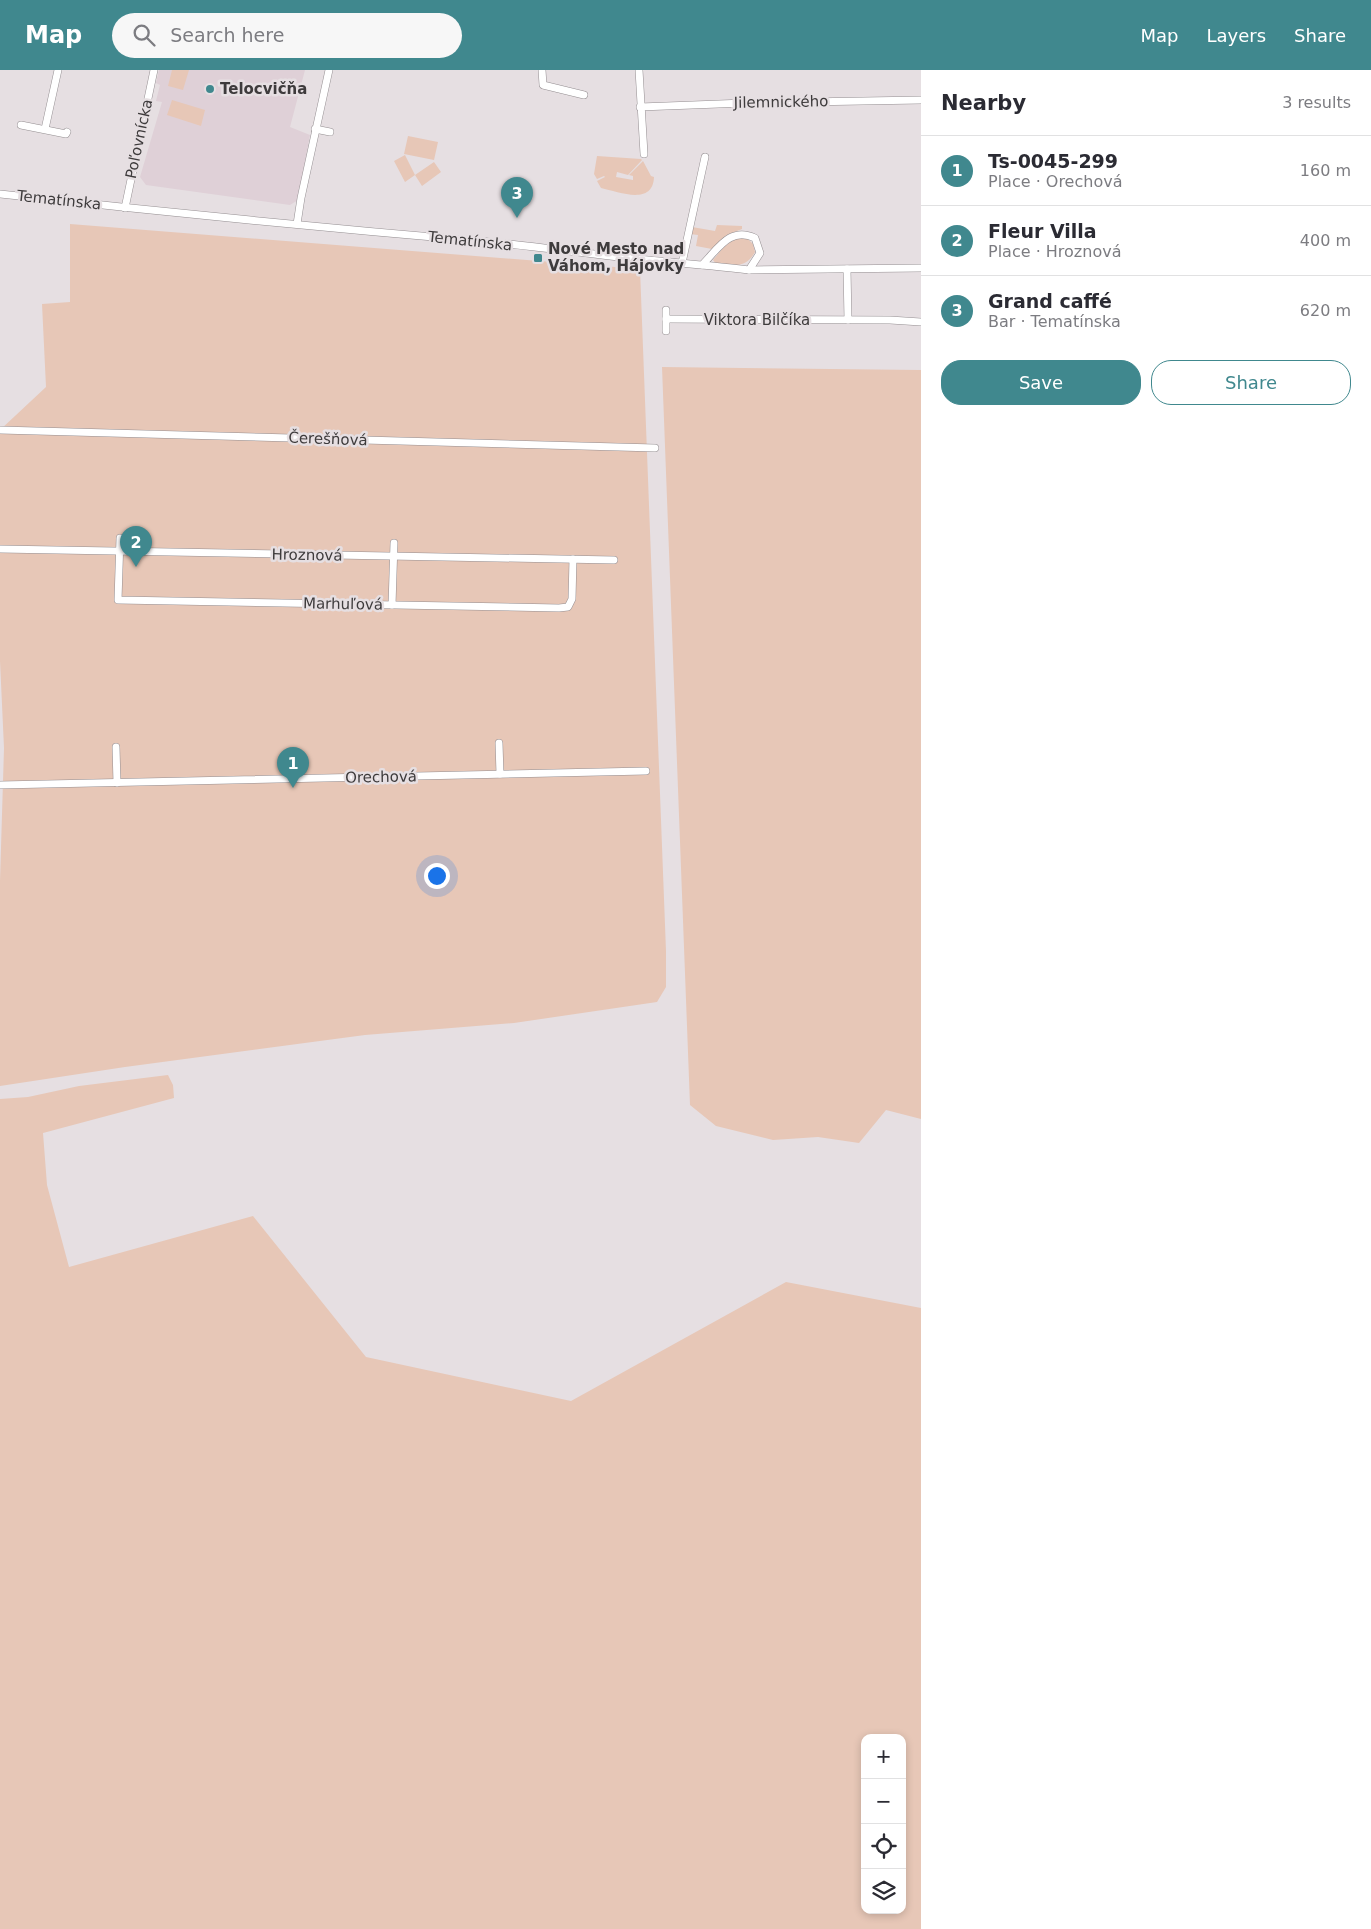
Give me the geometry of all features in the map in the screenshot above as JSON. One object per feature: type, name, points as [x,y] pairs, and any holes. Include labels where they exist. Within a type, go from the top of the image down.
[{"type":"street","points":[[45,129],[58,70]]},
{"type":"street","name":"Poľovnícka","points":[[125,208],[154,70]]},
{"type":"street","points":[[296,224],[329,70]]},
{"type":"street","points":[[542,70],[543,84],[584,95]]},
{"type":"street","points":[[639,70],[644,154]]},
{"type":"street","name":"Jilemnického","points":[[640,107],[921,100]]},
{"type":"street","points":[[21,125],[66,134],[67,132]]},
{"type":"street","points":[[315,129],[330,132]]},
{"type":"street","points":[[682,262],[705,157]]},
{"type":"street","name":"Tematínska","points":[[0,194],[749,270],[921,268]]},
{"type":"street","points":[[702,265],[725,241],[736,234],[746,234],[755,238],[760,253],[749,270]]},
{"type":"street","points":[[847,269],[848,320]]},
{"type":"street","points":[[666,310],[666,331]]},
{"type":"street","name":"Viktora Bilčíka","points":[[666,319],[890,320],[921,322]]},
{"type":"street","name":"Čerešňová","points":[[0,430],[656,448]]},
{"type":"street","points":[[119,551],[120,538]]},
{"type":"street","points":[[392,605],[394,543]]},
{"type":"street","name":"Hroznová","points":[[0,549],[614,560]]},
{"type":"street","name":"Marhuľová","points":[[119,551],[118,600],[559,608],[568,606],[572,599],[573,559]]},
{"type":"street","points":[[499,743],[500,774]]},
{"type":"street","points":[[116,747],[117,783]]},
{"type":"street","name":"Orechová","points":[[0,785],[646,771]]},
{"type":"shaded area","points":[[159,70],[305,70],[290,127],[310,135],[298,200],[290,205],[146,185],[140,177],[162,102],[156,101],[160,85],[156,83]]},
{"type":"shaded area","points":[[172,70],[189,70],[183,90],[168,86]]},
{"type":"shaded area","points":[[172,100],[205,110],[201,126],[167,115]]},
{"type":"shaded area","points":[[408,136],[438,142],[434,160],[404,154]]},
{"type":"shaded area","points":[[405,155],[415,175],[405,182],[394,161]]},
{"type":"shaded area","points":[[597,156],[641,159],[628,175],[617,172],[616,177],[633,180],[633,176],[629,175],[643,161],[651,176],[654,177],[652,186],[648,192],[634,195],[601,188],[597,181],[605,177],[597,179],[594,174]]},
{"type":"shaded area","points":[[434,162],[441,172],[422,186],[415,175]]},
{"type":"shaded area","points":[[70,224],[640,269],[666,951],[666,987],[657,1002],[514,1023],[365,1035],[125,1067],[0,1086],[0,881],[4,748],[0,661],[0,430],[46,387],[42,304],[70,302]]},
{"type":"shaded area","points":[[717,225],[742,226],[742,229],[727,235],[712,249],[696,246],[698,235],[690,234],[692,227],[715,231]]},
{"type":"shaded area","points":[[735,238],[747,238],[753,244],[755,252],[743,264],[716,264],[713,260]]},
{"type":"shaded area","points":[[662,367],[921,370],[921,1119],[886,1110],[859,1143],[818,1137],[773,1140],[716,1126],[690,1105]]},
{"type":"shaded area","points":[[168,1075],[173,1085],[174,1098],[43,1133],[47,1185],[69,1267],[253,1216],[366,1357],[571,1401],[786,1282],[921,1308],[921,1929],[0,1929],[0,1099],[28,1097],[79,1086]]},
{"type":"place","name":"Telocvičňa","points":[[210,89]]},
{"type":"place","name":"Grand caffé","points":[[517,218]]},
{"type":"place","name":"Nové Mesto nad Váhom, Hájovky","points":[[538,258]]},
{"type":"place","name":"Fleur Villa","points":[[136,567]]},
{"type":"place","name":"Ts-0045-299","points":[[293,788]]}]
